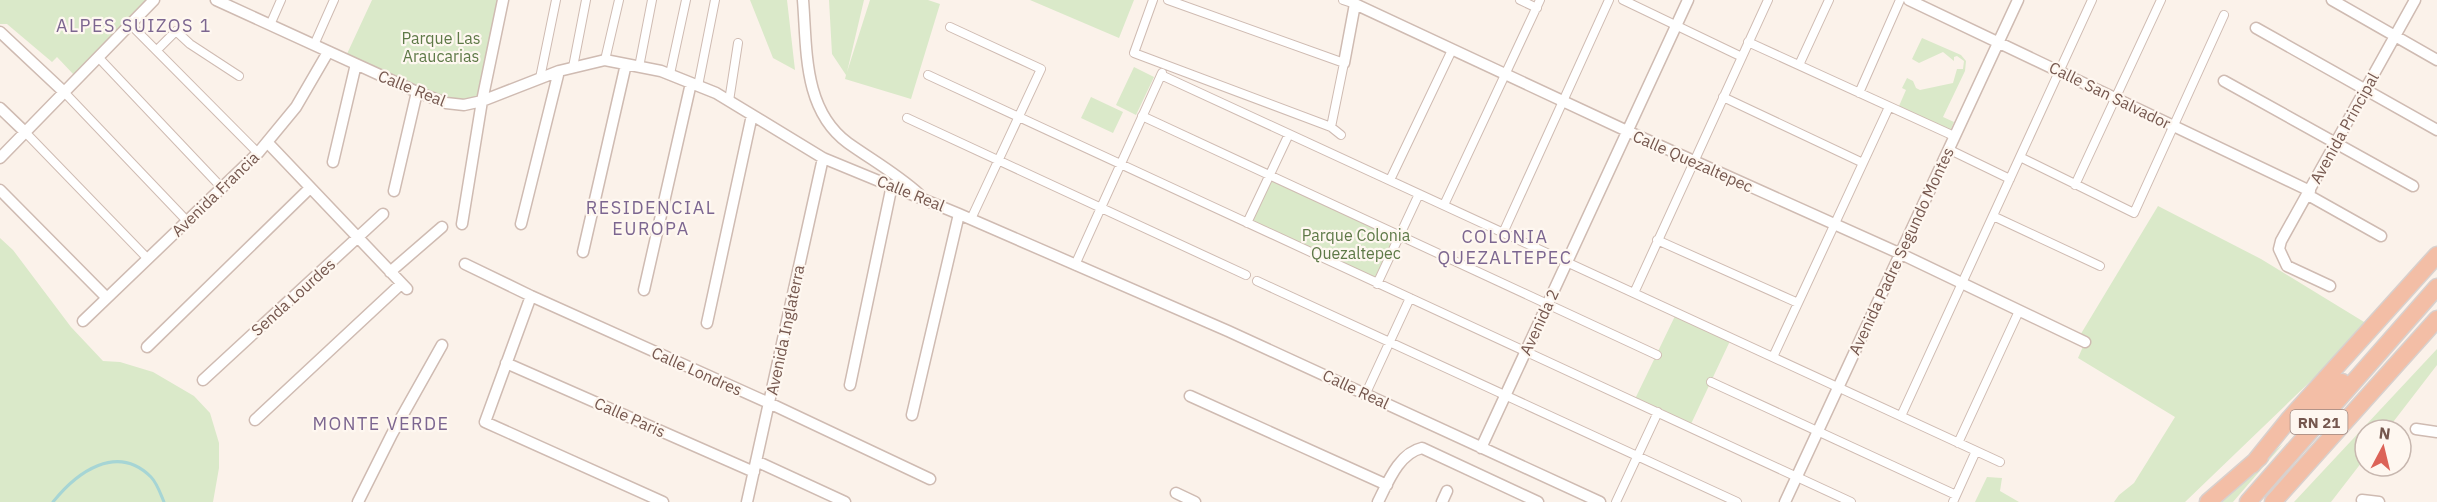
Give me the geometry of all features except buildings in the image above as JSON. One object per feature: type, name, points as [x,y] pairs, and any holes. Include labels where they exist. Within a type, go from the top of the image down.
[{"type":"highway","points":[[2252,465],[2290,418],[2437,255]]},
{"type":"highway","name":"RN 21","points":[[2248,502],[2437,287]]},
{"type":"highway","name":"RN 21","points":[[2273,502],[2437,319]]},
{"type":"highway","points":[[2208,502],[2390,340]]},
{"type":"street","points":[[0,158],[154,0]]},
{"type":"street","points":[[270,25],[280,0]]},
{"type":"street","points":[[314,45],[334,0]]},
{"type":"street","points":[[462,224],[482,101],[503,0]]},
{"type":"street","points":[[540,78],[556,0]]},
{"type":"street","points":[[573,68],[586,0]]},
{"type":"street","points":[[605,60],[619,0]]},
{"type":"street","points":[[639,66],[652,0]]},
{"type":"street","points":[[670,74],[686,0]]},
{"type":"street","points":[[644,290],[715,0]]},
{"type":"street","points":[[803,0],[807,66],[813,93],[827,125],[847,142],[905,181],[923,198]]},
{"type":"street","points":[[1153,0],[1134,53],[1331,127],[1341,135]]},
{"type":"street","points":[[1168,0],[1181,2],[1344,63]]},
{"type":"street","points":[[1331,127],[1355,4],[1343,0]]},
{"type":"street","points":[[1444,205],[1539,4],[1520,0]]},
{"type":"street","points":[[1503,233],[1609,0]]},
{"type":"street","points":[[1623,0],[1742,57]]},
{"type":"street","name":"Avenida 2","points":[[1481,448],[1688,0]]},
{"type":"street","points":[[1634,293],[1768,0]]},
{"type":"street","points":[[1799,65],[1829,0]]},
{"type":"street","points":[[1859,93],[1900,0]]},
{"type":"street","name":"Calle San Salvador","points":[[1910,0],[1931,4],[1997,41],[2309,193],[2381,236]]},
{"type":"street","name":"Avenida Padre Segundo Montes","points":[[1785,502],[2018,0]]},
{"type":"street","points":[[1901,416],[2092,0]]},
{"type":"street","points":[[2075,185],[2160,0]]},
{"type":"street","points":[[2332,0],[2437,60]]},
{"type":"street","name":"Avenida Principal","points":[[2330,285],[2293,271],[2282,258],[2279,249],[2281,241],[2415,0]]},
{"type":"street","name":"Calle Real","points":[[223,2],[328,52],[446,103],[464,105],[482,101],[560,71],[605,60],[670,74],[729,101],[823,158],[923,198],[1366,393],[1600,502]]},
{"type":"street","name":"Calle Quezaltepec","points":[[1355,4],[1693,162],[1900,254],[2085,342]]},
{"type":"street","points":[[2020,158],[2133,213],[2224,15]]},
{"type":"street","points":[[130,24],[258,153]]},
{"type":"street","points":[[950,27],[1041,69],[971,219]]},
{"type":"street","points":[[2256,28],[2437,130]]},
{"type":"street","points":[[157,50],[176,31],[190,44],[238,76]]},
{"type":"street","points":[[0,32],[64,92],[187,221]]},
{"type":"street","points":[[1748,42],[1954,136]]},
{"type":"street","points":[[729,101],[738,43]]},
{"type":"street","points":[[1390,180],[1452,50]]},
{"type":"street","name":"Avenida Francia","points":[[83,321],[258,153],[296,106],[328,52]]},
{"type":"street","points":[[98,57],[222,188]]},
{"type":"street","points":[[333,162],[356,64]]},
{"type":"street","points":[[583,252],[626,64]]},
{"type":"street","points":[[1075,266],[1165,65]]},
{"type":"street","points":[[521,224],[560,71]]},
{"type":"street","points":[[928,75],[1851,502]]},
{"type":"street","points":[[1161,75],[2000,462]]},
{"type":"street","points":[[2224,81],[2412,186]]},
{"type":"street","points":[[394,191],[417,92]]},
{"type":"street","points":[[1723,97],[1863,163]]},
{"type":"street","points":[[1773,357],[1889,107]]},
{"type":"street","points":[[0,108],[148,259]]},
{"type":"street","points":[[706,323],[752,115]]},
{"type":"street","points":[[1142,116],[1657,355]]},
{"type":"street","points":[[907,118],[1246,275]]},
{"type":"street","points":[[1247,223],[1289,134]]},
{"type":"street","points":[[255,420],[404,286],[267,142]]},
{"type":"street","points":[[1948,149],[2010,179]]},
{"type":"street","name":"Avenida Inglaterra","points":[[747,502],[823,158]]},
{"type":"street","points":[[850,385],[892,186]]},
{"type":"street","points":[[147,347],[310,188]]},
{"type":"street","points":[[0,190],[107,298]]},
{"type":"street","points":[[1377,284],[1419,194]]},
{"type":"street","name":"Senda Lourdes","points":[[203,380],[383,214]]},
{"type":"street","points":[[912,415],[959,214]]},
{"type":"street","points":[[1993,216],[2100,266]]},
{"type":"street","points":[[390,272],[442,227]]},
{"type":"street","points":[[1657,240],[1798,303]]},
{"type":"street","name":"Calle Londres","points":[[465,264],[531,297],[769,403],[930,479]]},
{"type":"street","points":[[1257,281],[1737,502]]},
{"type":"street","points":[[531,297],[486,422],[663,502]]},
{"type":"street","points":[[1366,393],[1410,298]]},
{"type":"street","points":[[1958,443],[2019,311]]},
{"type":"street","points":[[358,502],[397,425],[442,345]]},
{"type":"street","name":"Calle Paris","points":[[506,363],[845,502]]},
{"type":"street","points":[[1711,382],[1818,430],[1954,498],[1976,451]]},
{"type":"street","points":[[1190,396],[1387,485]]},
{"type":"street","points":[[1616,502],[1658,412]]},
{"type":"street","points":[[2416,429],[2437,432]]},
{"type":"street","points":[[1378,502],[1401,462],[1412,450],[1422,448],[1538,502]]},
{"type":"street","points":[[1442,502],[1447,491]]},
{"type":"street","points":[[1176,493],[1195,502]]},
{"type":"street","points":[[2361,500],[2379,502]]},
{"type":"green space","points":[[0,0],[149,0],[74,75],[57,57],[52,62],[7,24],[0,24]]},
{"type":"green space","name":"Parque Las Araucarias","points":[[372,0],[500,0],[479,97],[463,101],[446,99],[346,56]]},
{"type":"green space","points":[[750,0],[787,0],[795,70],[773,58]]},
{"type":"green space","points":[[829,0],[864,0],[847,72],[870,0],[928,0],[940,4],[911,99],[845,79],[846,75],[832,54]]},
{"type":"green space","points":[[1030,0],[1134,0],[1119,38]]},
{"type":"green space","points":[[1922,38],[1961,55],[1966,61],[1965,71],[1943,117],[1954,122],[1950,131],[1899,106],[1906,90],[1902,88],[1907,78],[1913,81],[1916,88],[1920,90],[1953,83],[1957,69],[1963,69],[1964,61],[1957,56],[1954,57],[1954,61],[1943,52],[1919,63],[1912,59]]},
{"type":"green space","points":[[1134,67],[1154,77],[1136,115],[1116,105]]},
{"type":"green space","points":[[1091,97],[1123,112],[1113,133],[1081,118]]},
{"type":"green space","name":"Parque Colonia Quezaltepec","points":[[1271,180],[1395,237],[1376,280],[1251,222]]},
{"type":"green space","points":[[2158,206],[2261,259],[2369,325],[2185,502],[2114,502],[2134,483],[2175,417],[2078,358],[2085,342],[2079,337]]},
{"type":"green space","points":[[0,238],[13,250],[71,327],[103,361],[120,362],[153,372],[194,396],[210,413],[219,443],[219,468],[213,502],[0,502]]},
{"type":"green space","points":[[1675,316],[1730,341],[1691,424],[1635,399]]},
{"type":"green space","points":[[2437,349],[2437,365],[2396,418],[2373,418]]},
{"type":"green space","points":[[2353,439],[2353,474],[2331,502],[2294,502]]},
{"type":"green space","points":[[2283,444],[2233,502],[2217,502]]},
{"type":"green space","points":[[1987,477],[2002,478],[2000,491],[2019,502],[1975,502]]},
{"type":"waterway","points":[[53,502],[86,472],[111,462],[125,462],[138,467],[151,477],[164,502]]},
{"type":"district","name":"ALPES SUIZOS 1","points":[[134,25]]},
{"type":"district","name":"RESIDENCIAL EUROPA","points":[[651,217]]},
{"type":"district","name":"COLONIA QUEZALTEPEC","points":[[1505,246]]},
{"type":"district","name":"MONTE VERDE","points":[[381,423]]}]
